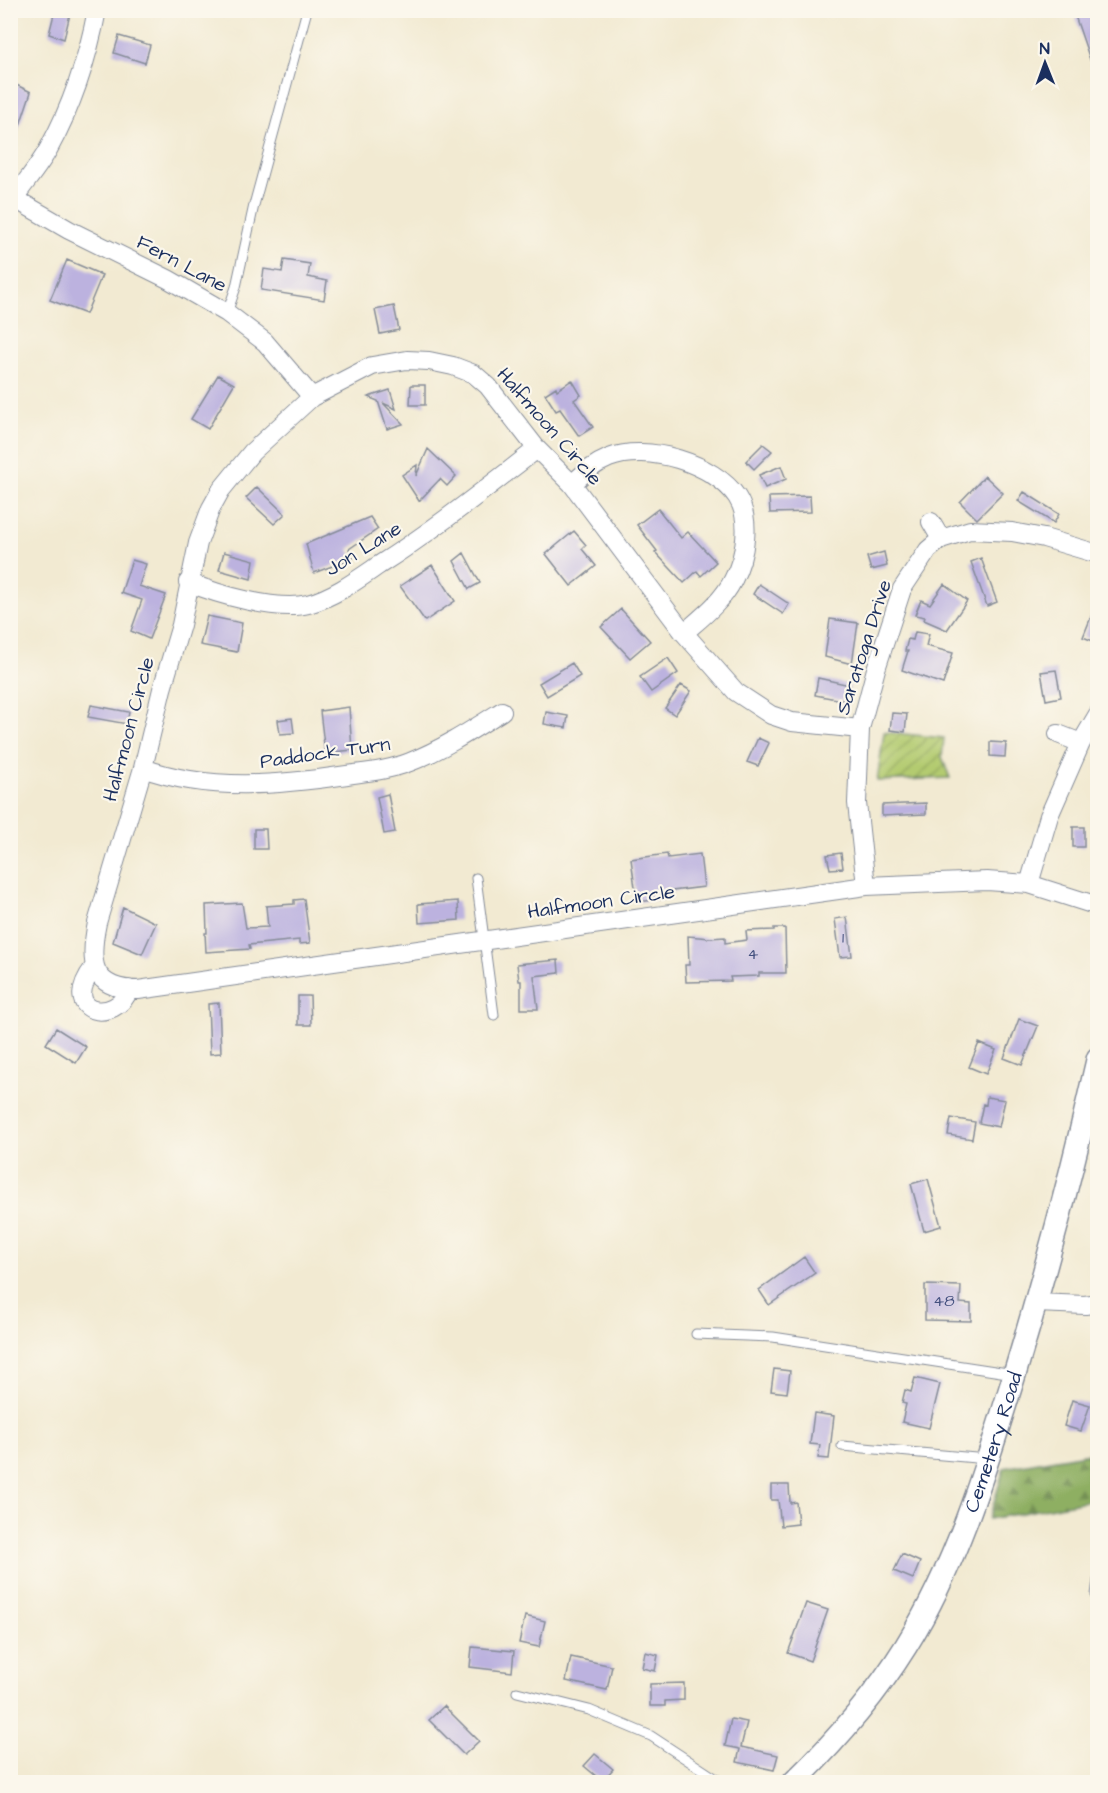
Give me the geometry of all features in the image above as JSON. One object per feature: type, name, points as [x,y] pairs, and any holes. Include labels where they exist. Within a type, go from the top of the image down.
[{"type":"street","points":[[12,197],[49,149],[87,53],[98,10]]},
{"type":"street","name":"Fern Lane","points":[[12,197],[69,230],[168,279],[227,313],[265,342],[312,397]]},
{"type":"street","name":"Halfmoon Circle","points":[[860,729],[792,722],[771,715],[736,692],[684,633],[572,484],[537,449],[488,386],[474,374],[453,366],[407,360],[372,366],[312,397],[252,452],[221,490],[198,543],[180,625],[143,768],[93,942],[94,967],[84,982],[83,1002],[86,1006],[98,1011],[123,1000],[129,989],[866,886]]},
{"type":"street","name":"Jon Lane","points":[[188,582],[229,597],[285,605],[306,605],[340,591],[419,539],[537,449]]},
{"type":"street","points":[[572,484],[591,466],[611,456],[656,454],[683,459],[713,475],[737,497],[744,518],[742,560],[733,582],[715,606],[684,633]]},
{"type":"street","points":[[931,522],[941,539]]},
{"type":"street","name":"Saratoga Drive","points":[[866,886],[857,802],[860,729],[876,669],[902,589],[928,550],[941,539],[970,530],[1012,532],[1044,538],[1098,554]]},
{"type":"street","name":"Paddock Turn","points":[[143,768],[193,782],[255,785],[286,784],[390,768],[454,742],[502,711]]},
{"type":"street","points":[[1029,884],[1049,816],[1081,743],[1098,714]]},
{"type":"street","points":[[1058,734],[1081,743]]},
{"type":"street","points":[[866,886],[987,882],[1029,884],[1098,906]]},
{"type":"street","points":[[94,967],[105,981],[120,988],[129,989]]},
{"type":"street","name":"Cemetery Road","points":[[794,1782],[834,1742],[875,1691],[906,1647],[947,1571],[989,1459],[1036,1303],[1098,1058]]},
{"type":"street","points":[[1036,1303],[1085,1305],[1098,1303]]},
{"type":"lane","points":[[227,313],[236,287],[254,205],[307,10]]},
{"type":"lane","points":[[476,878],[494,1015]]},
{"type":"lane","points":[[696,1334],[773,1337],[1014,1374]]},
{"type":"lane","points":[[842,1446],[989,1459]]},
{"type":"lane","points":[[1098,1580],[1096,1594],[1098,1599]]},
{"type":"lane","points":[[517,1692],[589,1710],[651,1736],[721,1782]]},
{"type":"green space","points":[[884,732],[944,738],[942,757],[950,778],[877,781]]},
{"type":"green space","points":[[1097,1452],[1097,1499],[989,1519],[1004,1468]]},
{"type":"building","points":[[55,10],[71,10],[64,39],[49,34]]},
{"type":"building","points":[[1073,10],[1098,10],[1098,76],[1096,77]]},
{"type":"building","points":[[119,36],[150,45],[145,63],[114,53]]},
{"type":"building","points":[[10,82],[31,92],[13,146],[10,146]]},
{"type":"building","points":[[67,260],[102,275],[86,314],[50,300]]},
{"type":"building","points":[[284,260],[310,264],[308,277],[327,281],[324,300],[261,290],[264,269],[282,272]]},
{"type":"building","points":[[394,306],[399,330],[380,334],[375,310]]},
{"type":"building","points":[[218,375],[234,384],[208,429],[191,419]]},
{"type":"building","points":[[572,380],[581,395],[574,400],[593,427],[579,436],[560,409],[556,411],[545,394],[556,387],[557,390]]},
{"type":"building","points":[[411,385],[425,385],[425,405],[410,405]]},
{"type":"building","points":[[390,390],[396,409],[383,403],[403,424],[387,429],[378,401],[368,397]]},
{"type":"building","points":[[763,444],[772,451],[754,469],[746,461]]},
{"type":"building","points":[[428,449],[456,476],[447,486],[440,479],[419,501],[402,475],[417,465],[416,476]]},
{"type":"building","points":[[781,466],[786,479],[765,488],[759,475]]},
{"type":"building","points":[[985,476],[1003,493],[977,519],[960,502]]},
{"type":"building","points":[[257,487],[285,514],[274,524],[246,498]]},
{"type":"building","points":[[1024,492],[1059,514],[1054,523],[1018,501]]},
{"type":"building","points":[[810,496],[811,512],[770,513],[769,497]]},
{"type":"building","points":[[658,509],[681,538],[688,532],[716,562],[701,576],[697,571],[684,583],[655,552],[657,551],[637,525]]},
{"type":"building","points":[[370,517],[378,529],[349,549],[353,558],[314,573],[306,544]]},
{"type":"building","points":[[574,531],[586,545],[582,549],[596,566],[571,586],[546,554]]},
{"type":"building","points":[[224,552],[254,560],[251,579],[219,570]]},
{"type":"building","points":[[884,552],[887,566],[871,570],[867,557]]},
{"type":"building","points":[[464,553],[480,583],[469,589],[454,561]]},
{"type":"building","points":[[981,558],[997,602],[987,606],[971,562]]},
{"type":"building","points":[[132,560],[146,564],[139,586],[166,595],[149,639],[131,631],[142,600],[121,593]]},
{"type":"building","points":[[432,565],[455,601],[425,621],[400,586]]},
{"type":"building","points":[[759,584],[789,604],[783,614],[753,594]]},
{"type":"building","points":[[944,584],[967,601],[947,630],[924,620],[925,617],[915,615],[921,600],[930,604]]},
{"type":"building","points":[[1098,602],[1098,643],[1083,637]]},
{"type":"building","points":[[621,609],[650,641],[630,658],[601,627]]},
{"type":"building","points":[[207,616],[242,623],[237,652],[200,645]]},
{"type":"building","points":[[830,619],[858,623],[852,664],[825,657]]},
{"type":"building","points":[[915,632],[929,634],[926,646],[953,653],[943,684],[902,670],[908,651],[905,651],[908,639],[913,640]]},
{"type":"building","points":[[668,658],[678,673],[651,692],[640,677]]},
{"type":"building","points":[[572,663],[580,676],[547,696],[539,683]]},
{"type":"building","points":[[1056,670],[1061,697],[1046,700],[1041,672]]},
{"type":"building","points":[[818,678],[850,685],[847,701],[815,695]]},
{"type":"building","points":[[681,685],[691,691],[675,715],[665,708]]},
{"type":"building","points":[[91,705],[129,712],[127,724],[88,717]]},
{"type":"building","points":[[349,707],[352,750],[325,753],[320,711]]},
{"type":"building","points":[[546,712],[568,716],[566,728],[544,724]]},
{"type":"building","points":[[892,713],[907,714],[905,732],[890,730]]},
{"type":"building","points":[[292,718],[294,733],[280,734],[278,720]]},
{"type":"building","points":[[758,738],[769,743],[758,766],[747,762]]},
{"type":"building","points":[[990,742],[1006,743],[1005,757],[990,756]]},
{"type":"building","points":[[388,794],[395,832],[384,834],[377,797]]},
{"type":"building","points":[[926,803],[926,814],[882,816],[882,805]]},
{"type":"building","points":[[1073,827],[1084,827],[1084,847],[1073,847]]},
{"type":"building","points":[[254,829],[266,829],[267,849],[254,849]]},
{"type":"building","points":[[841,853],[843,868],[830,869],[827,855]]},
{"type":"building","points":[[667,854],[668,858],[700,854],[704,887],[672,891],[672,898],[637,902],[631,859]]},
{"type":"building","points":[[304,899],[310,943],[299,944],[299,940],[249,945],[250,949],[206,952],[206,905],[242,903],[246,928],[268,927],[266,906],[294,904],[294,900]]},
{"type":"building","points":[[458,901],[459,920],[419,923],[418,904]]},
{"type":"building","points":[[123,907],[156,923],[142,954],[113,942]]},
{"type":"building","points":[[847,917],[852,956],[840,957],[835,919]]},
{"type":"building","points":[[774,928],[785,928],[786,973],[759,973],[759,976],[730,977],[731,981],[686,982],[685,965],[689,965],[688,936],[725,937],[725,943],[747,940],[746,931],[774,930]]},
{"type":"building","points":[[558,960],[559,973],[534,976],[538,1009],[521,1009],[521,981],[519,981],[517,964]]},
{"type":"building","points":[[298,996],[310,996],[311,1025],[298,1025]]},
{"type":"building","points":[[219,1003],[221,1053],[210,1054],[208,1004]]},
{"type":"building","points":[[1019,1019],[1038,1026],[1022,1065],[1004,1058]]},
{"type":"building","points":[[56,1028],[86,1047],[76,1063],[46,1044]]},
{"type":"building","points":[[979,1043],[996,1050],[986,1074],[969,1067]]},
{"type":"building","points":[[987,1097],[1005,1100],[999,1127],[979,1123]]},
{"type":"building","points":[[951,1118],[975,1122],[972,1139],[948,1135]]},
{"type":"building","points":[[928,1179],[941,1226],[924,1231],[911,1184]]},
{"type":"building","points":[[804,1257],[815,1273],[769,1305],[759,1290]]},
{"type":"building","points":[[925,1285],[961,1286],[960,1303],[971,1304],[971,1321],[925,1320]]},
{"type":"building","points":[[774,1369],[790,1371],[787,1393],[771,1391]]},
{"type":"building","points":[[915,1378],[940,1384],[929,1428],[902,1422],[906,1404],[902,1403],[905,1390],[911,1392]]},
{"type":"building","points":[[1072,1400],[1090,1405],[1081,1431],[1064,1426]]},
{"type":"building","points":[[814,1413],[834,1416],[829,1459],[818,1458],[820,1445],[810,1444]]},
{"type":"building","points":[[771,1485],[789,1485],[790,1503],[796,1502],[798,1524],[781,1526],[778,1500],[771,1500]]},
{"type":"building","points":[[902,1554],[920,1562],[913,1579],[894,1571]]},
{"type":"building","points":[[806,1603],[828,1610],[810,1661],[788,1653]]},
{"type":"building","points":[[525,1616],[545,1621],[539,1647],[519,1643]]},
{"type":"building","points":[[472,1647],[514,1651],[512,1672],[470,1667]]},
{"type":"building","points":[[645,1652],[658,1655],[655,1671],[642,1668]]},
{"type":"building","points":[[571,1657],[612,1666],[607,1690],[566,1681]]},
{"type":"building","points":[[684,1683],[684,1700],[665,1701],[665,1706],[650,1706],[650,1684]]},
{"type":"building","points":[[444,1706],[479,1741],[464,1755],[429,1720]]},
{"type":"building","points":[[731,1719],[747,1722],[741,1747],[778,1755],[774,1770],[737,1762],[740,1749],[725,1746]]},
{"type":"building","points":[[595,1754],[613,1769],[602,1781],[584,1766]]}]
